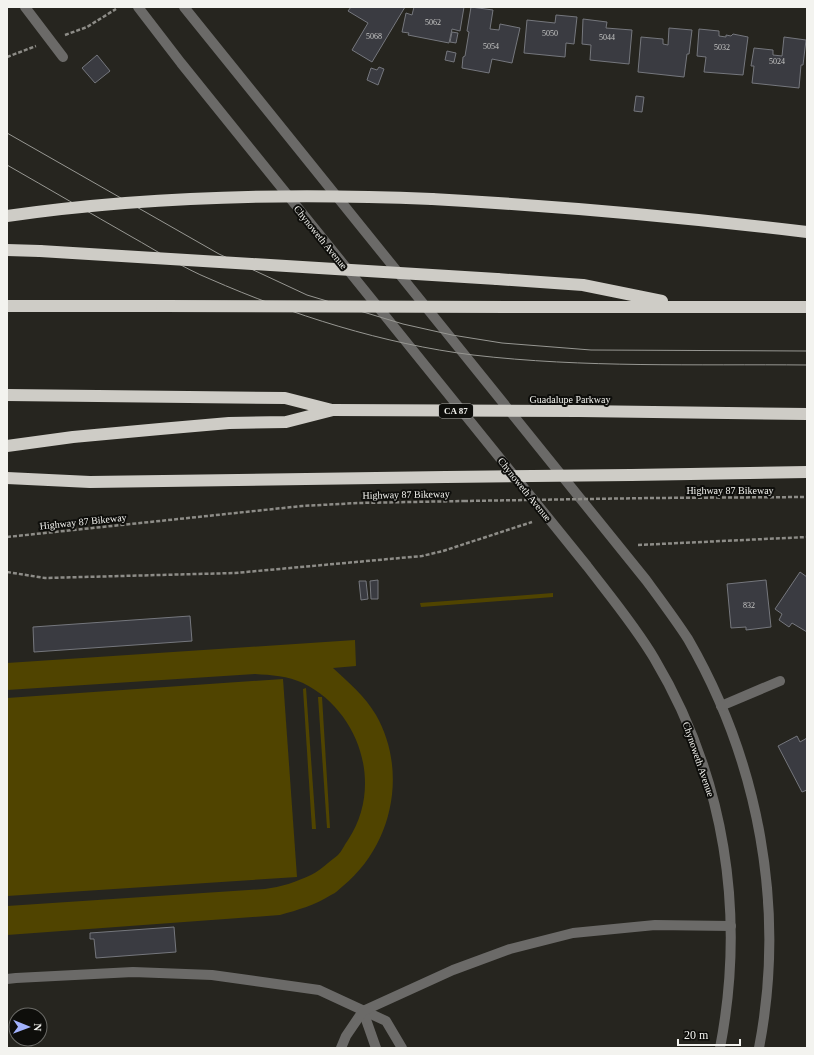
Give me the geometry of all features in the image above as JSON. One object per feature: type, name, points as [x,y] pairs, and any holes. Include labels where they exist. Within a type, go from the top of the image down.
[{"type":"highway","points":[[7,216],[117,204],[239,198],[334,196],[432,199],[544,206],[725,222],[807,232]]},
{"type":"highway","points":[[7,250],[583,285],[687,307]]},
{"type":"highway","points":[[7,306],[807,308]]},
{"type":"highway","points":[[7,395],[285,398],[333,410]]},
{"type":"highway","points":[[7,446],[73,437],[160,428],[229,423],[286,422],[333,410]]},
{"type":"highway","name":"Guadalupe Parkway","points":[[333,410],[807,414]]},
{"type":"highway","points":[[7,478],[90,482],[807,472]]},
{"type":"street","points":[[25,7],[63,58]]},
{"type":"street","name":"Chynoweth Avenue","points":[[138,7],[181,63],[614,600],[654,658],[687,721],[705,770],[721,832],[728,870],[731,910],[731,951],[729,993],[720,1048]]},
{"type":"street","points":[[184,7],[618,545],[655,592],[687,638],[705,671],[736,743],[748,782],[765,863],[769,907],[769,952],[767,997],[759,1048]]},
{"type":"street","points":[[721,706],[780,681]]},
{"type":"street","points":[[341,1048],[346,1036],[363,1012],[453,970],[510,950],[572,933],[655,926],[731,926]]},
{"type":"street","points":[[7,979],[133,972],[212,975],[319,990],[363,1012],[386,1021],[402,1048]]},
{"type":"street","points":[[363,1012],[376,1048]]},
{"type":"path","points":[[87,27],[116,9]]},
{"type":"path","name":"Highway 87 Bikeway","points":[[7,537],[302,506],[358,503],[807,497]]},
{"type":"path","points":[[7,572],[45,578],[235,573],[422,556],[443,551],[548,517]]},
{"type":"path","points":[[618,545],[807,537]]},
{"type":"shaded area","points":[[553,593],[553,597],[421,607],[420,603]]},
{"type":"shaded area","points":[[355,640],[356,666],[333,668],[362,696],[376,715],[386,737],[391,760],[393,783],[390,806],[384,829],[374,850],[360,869],[343,886],[325,899],[280,915],[7,935],[7,906],[265,889],[300,880],[320,869],[341,852],[359,819],[364,797],[365,774],[360,752],[352,731],[339,712],[323,696],[303,683],[285,677],[255,674],[7,690],[7,663]]},
{"type":"shaded area","points":[[283,679],[297,877],[7,896],[7,698]]},
{"type":"shaded area","points":[[306,688],[316,829],[312,829],[303,689]]},
{"type":"shaded area","points":[[318,697],[322,697],[330,828],[327,828]]},
{"type":"building","points":[[351,7],[405,7],[372,62],[352,50],[368,23],[348,11]]},
{"type":"building","points":[[414,7],[464,7],[460,31],[452,29],[449,43],[408,35],[409,33],[402,32],[406,13],[412,15]]},
{"type":"building","points":[[471,7],[493,10],[490,29],[499,30],[500,24],[520,28],[512,63],[492,59],[489,73],[462,68],[469,32],[467,31]]},
{"type":"building","points":[[556,15],[577,17],[574,44],[566,43],[565,57],[524,53],[527,20],[555,23]]},
{"type":"building","points":[[583,19],[607,22],[606,28],[632,30],[629,64],[590,60],[591,45],[582,44]]},
{"type":"building","points":[[669,28],[692,30],[684,77],[638,72],[641,37],[663,39],[663,44],[668,45]]},
{"type":"building","points":[[699,29],[719,31],[719,36],[726,37],[726,35],[731,36],[733,34],[748,37],[743,75],[704,72],[706,57],[697,56]]},
{"type":"building","points":[[452,32],[458,33],[456,43],[450,42]]},
{"type":"building","points":[[784,37],[806,40],[803,65],[801,65],[799,88],[752,83],[754,66],[751,66],[754,48],[773,50],[773,55],[782,56]]},
{"type":"building","points":[[447,51],[456,53],[454,62],[445,60]]},
{"type":"building","points":[[97,55],[110,71],[95,83],[82,68]]},
{"type":"building","points":[[379,67],[384,69],[378,85],[367,80],[371,68],[377,70]]},
{"type":"building","points":[[636,96],[644,97],[642,112],[634,111]]},
{"type":"building","points":[[800,572],[807,577],[807,632],[792,623],[789,627],[779,620],[782,614],[775,609]]},
{"type":"building","points":[[378,580],[378,599],[371,599],[370,581]]},
{"type":"building","points":[[766,580],[771,627],[746,630],[746,627],[731,628],[727,584]]},
{"type":"building","points":[[359,581],[366,581],[368,599],[361,600]]},
{"type":"building","points":[[190,616],[192,641],[34,652],[33,627]]},
{"type":"building","points":[[797,736],[800,742],[807,738],[807,790],[802,792],[778,746]]},
{"type":"building","points":[[174,927],[176,952],[96,958],[94,939],[90,939],[90,933]]},
{"type":"tram line","points":[[7,133],[219,254],[307,295],[403,324],[452,335],[502,343],[591,350],[807,351]]},
{"type":"tram line","points":[[7,165],[200,275],[273,305],[372,336],[406,344],[473,355],[556,362],[598,364],[807,365]]}]
